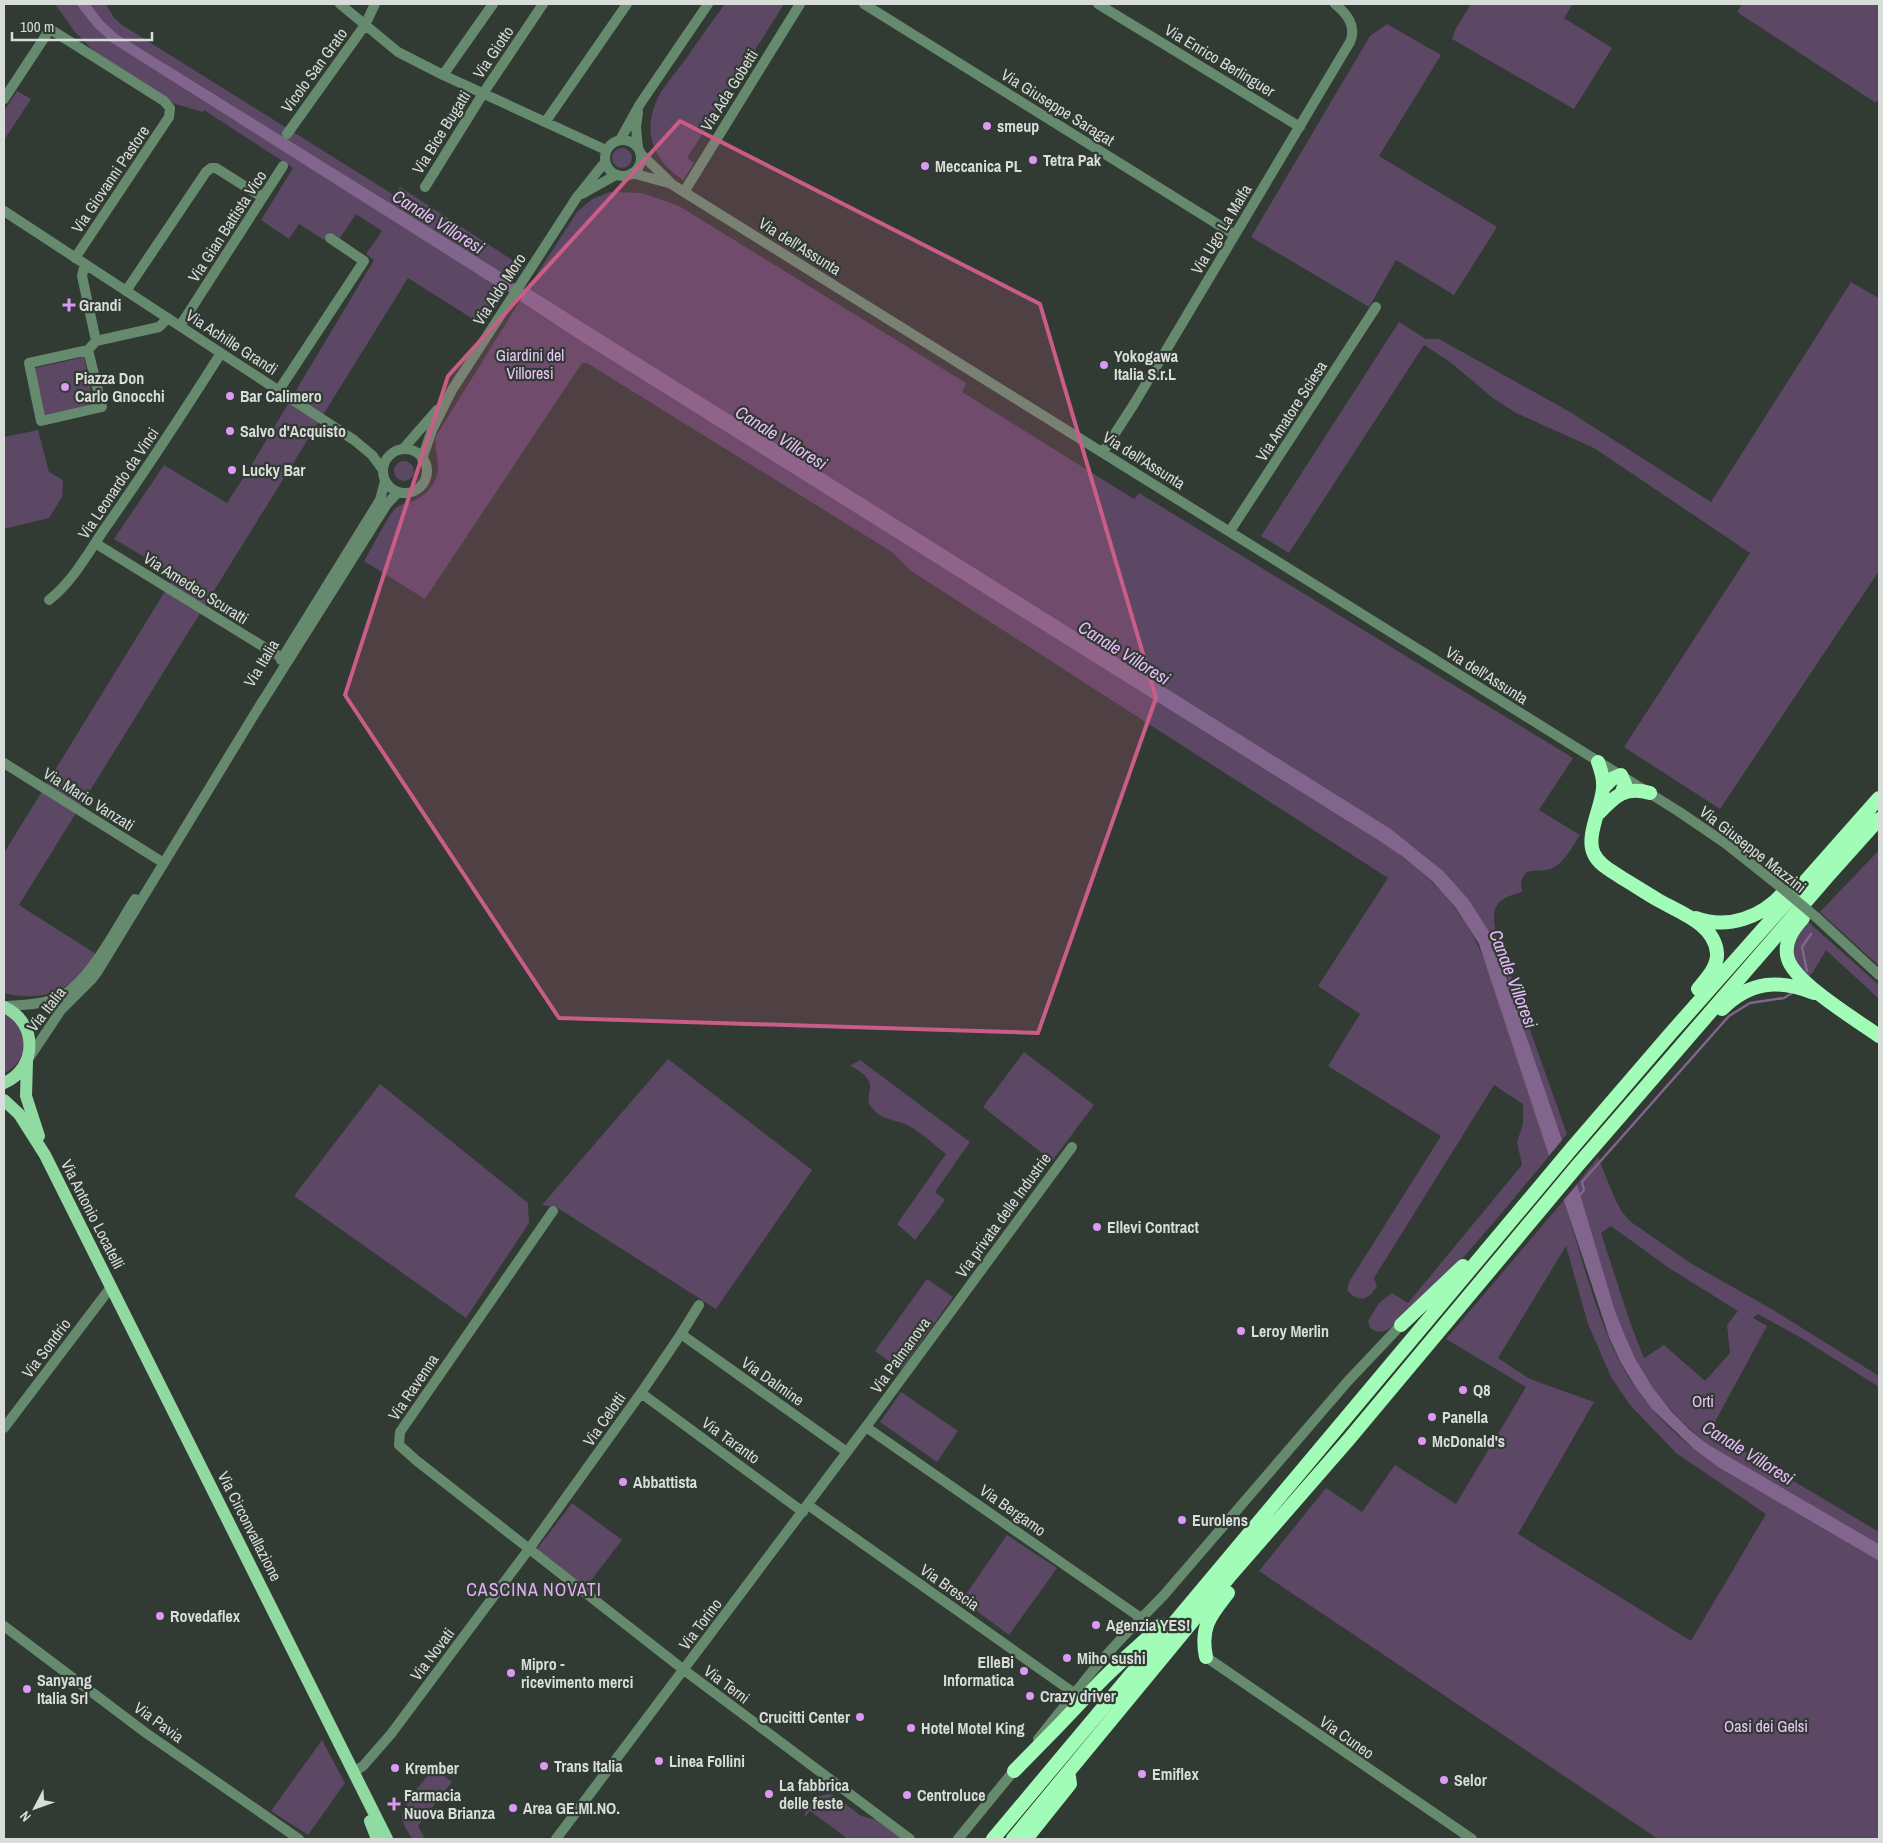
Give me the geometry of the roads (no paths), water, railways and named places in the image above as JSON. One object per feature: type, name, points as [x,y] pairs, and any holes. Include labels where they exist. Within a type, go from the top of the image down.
[{"type":"highway","points":[[1598,762],[1603,788],[1598,814],[1590,839],[1591,848],[1595,856],[1615,873],[1657,899],[1686,915],[1704,922],[1736,922],[1759,912],[1778,899],[1808,866],[1843,837]]},
{"type":"highway","points":[[1603,788],[1612,779],[1620,776],[1625,784],[1621,794]]},
{"type":"highway","points":[[1598,814],[1621,794],[1631,790],[1650,794]]},
{"type":"highway","points":[[992,1839],[1572,1148],[1879,798]]},
{"type":"highway","points":[[1013,1839],[1229,1577],[1350,1438],[1578,1165],[1879,819]]},
{"type":"highway","points":[[1828,876],[1829,887],[1795,927],[1788,942],[1788,958],[1794,970],[1824,997],[1879,1036]]},
{"type":"highway","points":[[1670,1034],[1678,1015],[1713,970],[1718,954],[1716,946],[1706,930],[1686,915]]},
{"type":"highway","points":[[1682,1044],[1695,1038],[1736,997],[1758,986],[1788,985],[1824,997]]},
{"type":"highway","points":[[1401,1325],[1453,1276],[1546,1179]]},
{"type":"highway","points":[[1014,1771],[1080,1706],[1100,1682],[1141,1645],[1236,1547]]},
{"type":"highway","points":[[1206,1657],[1203,1643],[1205,1628],[1210,1617],[1229,1592],[1229,1577]]},
{"type":"highway","points":[[1026,1839],[1070,1784],[1068,1771]]},
{"type":"main road","name":"Via Antonio Locatelli","points":[[4,1006],[18,1016],[27,1029],[30,1047],[27,1061],[26,1096],[45,1155]]},
{"type":"main road","points":[[4,1083],[16,1076],[27,1061]]},
{"type":"main road","name":"Via Antonio Locatelli","points":[[4,1100],[19,1114],[45,1155],[111,1287]]},
{"type":"main road","name":"Via Circonvallazione","points":[[111,1287],[388,1839]]},
{"type":"main road","name":"Via Circonvallazione","points":[[356,1776],[377,1839]]},
{"type":"street","points":[[340,4],[398,52],[443,75],[484,92],[606,150]]},
{"type":"street","name":"Vicolo San Grato","points":[[287,134],[365,25],[374,4]]},
{"type":"street","points":[[443,75],[493,4]]},
{"type":"street","name":"Via Giotto","points":[[484,92],[543,4]]},
{"type":"street","points":[[546,121],[627,4]]},
{"type":"street","points":[[620,140],[640,104],[708,4]]},
{"type":"street","name":"Via Ada Gobetti","points":[[684,192],[800,4]]},
{"type":"street","name":"Via Giuseppe Saragat","points":[[864,4],[1235,235]]},
{"type":"street","name":"Via Enrico Berlinguer","points":[[1098,4],[1300,127]]},
{"type":"street","name":"Via Ugo La Malfa","points":[[1103,452],[1134,404],[1350,42],[1353,36],[1349,19],[1335,4]]},
{"type":"street","name":"Via Giovanni Pastore","points":[[4,99],[50,29],[164,101],[170,108],[169,117],[75,258]]},
{"type":"street","name":"Via Bice Bugatti","points":[[425,187],[484,92]]},
{"type":"street","points":[[639,150],[633,143],[620,140],[614,142],[606,150],[605,162],[607,167],[616,175],[627,176],[632,174],[639,165],[639,150],[636,127],[640,104]]},
{"type":"street","name":"Via dell'Assunta","points":[[639,150],[673,185],[1598,762]]},
{"type":"street","name":"Via Aldo Moro","points":[[422,459],[432,430],[447,398],[577,197],[605,162]]},
{"type":"street","name":"Via Gian Battista Vico","points":[[180,326],[283,166]]},
{"type":"street","points":[[126,291],[210,168],[216,168],[262,198]]},
{"type":"street","name":"Via dell'Assunta","points":[[632,174],[673,185]]},
{"type":"street","name":"Via Aldo Moro","points":[[577,197],[616,175]]},
{"type":"street","name":"Via Achille Grandi","points":[[5,216],[85,264],[354,440],[372,455],[384,476]]},
{"type":"street","points":[[279,390],[364,261],[330,238]]},
{"type":"street","points":[[85,264],[82,276],[96,341],[88,350],[29,363],[41,421],[102,407],[88,350]]},
{"type":"street","name":"Via Amatore Sciesa","points":[[1230,531],[1376,307]]},
{"type":"street","name":"Via Achille Grandi","points":[[96,341],[160,327],[168,318]]},
{"type":"street","name":"Via Leonardo da Vinci","points":[[49,600],[66,585],[141,478],[221,353]]},
{"type":"street","name":"Via Aldo Moro","points":[[403,449],[447,398]]},
{"type":"street","name":"Via Achille Grandi","points":[[354,440],[390,455]]},
{"type":"street","points":[[403,449],[416,452],[422,459],[426,470],[424,482],[420,487],[410,492],[392,490],[384,476],[385,462],[390,455],[403,449]]},
{"type":"street","name":"Via Italia","points":[[4,1006],[43,1002],[60,996],[75,986],[91,967],[159,860],[380,500],[384,476]]},
{"type":"street","name":"Via Italia","points":[[27,1061],[56,1016],[98,972],[268,693],[387,504],[398,492]]},
{"type":"street","name":"Via Amedeo Scuratti","points":[[95,543],[282,658]]},
{"type":"street","points":[[268,693],[270,684],[279,670],[282,658],[287,655],[300,637],[308,630]]},
{"type":"street","name":"Via Giuseppe Mazzini","points":[[1598,762],[1709,832],[1778,885],[1879,975]]},
{"type":"street","name":"Via Mario Vanzati","points":[[4,763],[159,860]]},
{"type":"street","name":"Via Italia","points":[[140,902],[156,871],[159,860],[164,857],[183,830]]},
{"type":"street","name":"Via privata delle Industrie","points":[[958,1301],[1072,1147]]},
{"type":"street","name":"Via Ravenna","points":[[529,1549],[403,1450],[400,1445],[400,1432],[553,1211]]},
{"type":"street","name":"Via Sondrio","points":[[4,1428],[111,1287]]},
{"type":"street","name":"Via Palmanova","points":[[866,1426],[958,1301]]},
{"type":"street","name":"Via Celotti","points":[[529,1549],[641,1393],[699,1305]]},
{"type":"street","points":[[959,1837],[1014,1771],[1074,1693],[1119,1641],[1164,1595],[1348,1381],[1401,1325]]},
{"type":"street","name":"Via Dalmine","points":[[681,1334],[847,1452]]},
{"type":"street","name":"Via Taranto","points":[[641,1393],[805,1509]]},
{"type":"street","name":"Via Torino","points":[[556,1839],[866,1426]]},
{"type":"street","name":"Via Bergamo","points":[[866,1426],[1141,1618]]},
{"type":"street","name":"Via Brescia","points":[[805,1509],[1074,1693]]},
{"type":"street","name":"Via Terni","points":[[529,1549],[684,1670],[910,1839]]},
{"type":"street","name":"Via Novati","points":[[356,1776],[391,1734],[529,1549]]},
{"type":"street","name":"Via Pavia","points":[[4,1626],[146,1733],[298,1839]]},
{"type":"street","name":"Via Cuneo","points":[[1206,1657],[1472,1839]]},
{"type":"waterway","name":"Canale Villoresi","points":[[497,279],[534,301]]},
{"type":"waterway","points":[[1807,971],[1802,947],[1811,934]]},
{"type":"waterway","points":[[1579,1196],[1584,1190],[1582,1182],[1729,1016],[1750,1003],[1784,998],[1792,993]]},
{"type":"place","name":"smeup","points":[[987,126]]},
{"type":"place","name":"Tetra Pak","points":[[1033,160]]},
{"type":"place","name":"Meccanica PL","points":[[925,166]]},
{"type":"place","name":"Grandi","points":[[69,305]]},
{"type":"place","name":"Yokogawa Italia S.r.L","points":[[1104,365]]},
{"type":"place","name":"Piazza Don Carlo Gnocchi","points":[[65,387]]},
{"type":"place","name":"Bar Calimero","points":[[230,396]]},
{"type":"place","name":"Salvo d'Acquisto","points":[[230,431]]},
{"type":"place","name":"Lucky Bar","points":[[232,470]]},
{"type":"place","name":"Ellevi Contract","points":[[1097,1227]]},
{"type":"place","name":"Leroy Merlin","points":[[1241,1331]]},
{"type":"place","name":"Q8","points":[[1463,1390]]},
{"type":"place","name":"Panella","points":[[1432,1417]]},
{"type":"place","name":"McDonald's","points":[[1422,1441]]},
{"type":"place","name":"Abbattista","points":[[623,1482]]},
{"type":"place","name":"Eurolens","points":[[1182,1520]]},
{"type":"place","name":"Rovedaflex","points":[[160,1616]]},
{"type":"place","name":"Agenzia YES!","points":[[1096,1625]]},
{"type":"place","name":"Miho sushi","points":[[1067,1658]]},
{"type":"place","name":"ElleBi Informatica","points":[[1024,1671]]},
{"type":"place","name":"Mipro - ricevimento merci","points":[[511,1673]]},
{"type":"place","name":"Sanyang Italia Srl","points":[[27,1689]]},
{"type":"place","name":"Crazy driver","points":[[1030,1696]]},
{"type":"place","name":"Crucitti Center","points":[[860,1717]]},
{"type":"place","name":"Hotel Motel King","points":[[911,1728]]},
{"type":"place","name":"Linea Follini","points":[[659,1761]]},
{"type":"place","name":"Trans Italia","points":[[544,1766]]},
{"type":"place","name":"Krember","points":[[395,1768]]},
{"type":"place","name":"Emiflex","points":[[1142,1774]]},
{"type":"place","name":"Selor","points":[[1444,1780]]},
{"type":"place","name":"La fabbrica delle feste","points":[[769,1794]]},
{"type":"place","name":"Centroluce","points":[[907,1795]]},
{"type":"place","name":"Farmacia Nuova Brianza","points":[[394,1804]]},
{"type":"place","name":"Area GE.MI.NO.","points":[[513,1808]]},
{"type":"district","name":"CASCINA NOVATI","points":[[534,1590]]},
{"type":"park label","name":"Giardini del Villoresi","points":[[530,364]]},
{"type":"park label","name":"Orti","points":[[1703,1401]]},
{"type":"park label","name":"Oasi dei Gelsi","points":[[1766,1726]]}]
